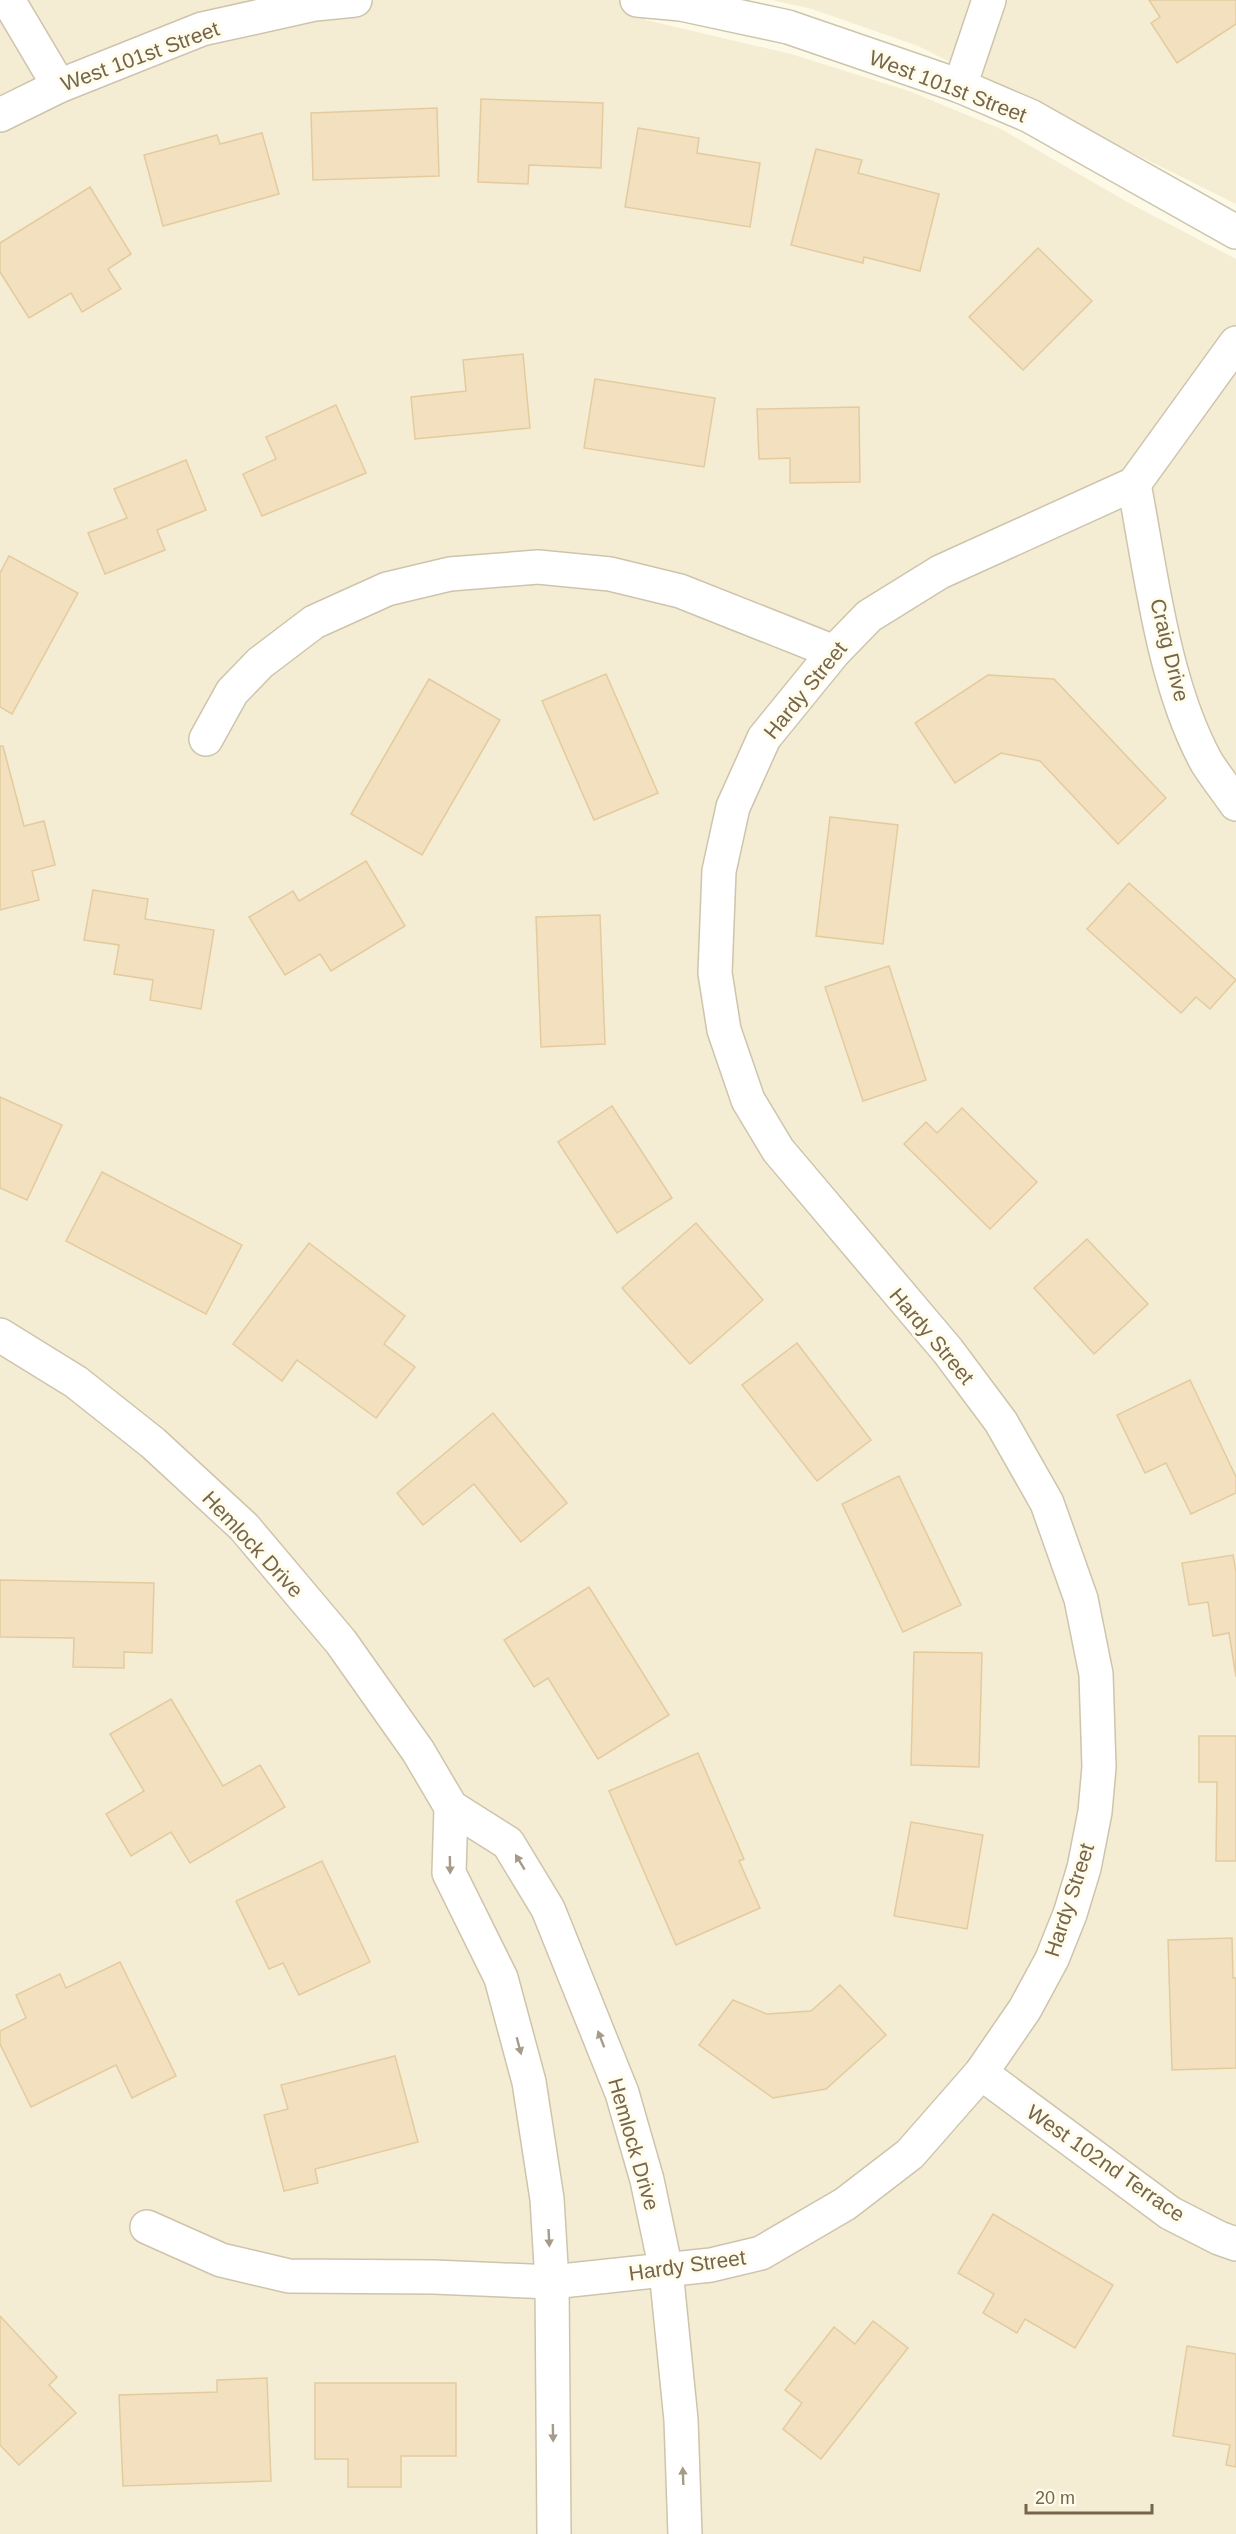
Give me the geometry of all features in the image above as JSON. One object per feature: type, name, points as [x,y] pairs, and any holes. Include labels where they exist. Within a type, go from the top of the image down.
[{"type":"street","points":[[8,0],[59,86]]},
{"type":"street","name":"West 101st Street","points":[[0,115],[59,86],[202,29],[315,4],[355,0]]},
{"type":"street","name":"West 101st Street","points":[[637,0],[681,4],[788,27],[960,86],[1030,116],[1236,232]]},
{"type":"street","points":[[960,86],[989,0]]},
{"type":"street","name":"Hardy Street","points":[[552,2282],[711,2265],[761,2253],[845,2204],[910,2154],[981,2073],[1025,2009],[1052,1959],[1084,1868],[1095,1812],[1099,1767],[1096,1674],[1081,1599],[1047,1503],[1001,1422],[948,1352],[778,1150],[748,1100],[724,1030],[715,974],[719,871],[733,807],[764,738],[834,652],[869,616],[940,572],[989,552],[1134,484],[1236,343]]},
{"type":"street","name":"Craig Drive","points":[[1134,484],[1165,644],[1183,707],[1207,762],[1236,804]]},
{"type":"street","points":[[206,739],[232,692],[260,663],[314,622],[387,589],[450,574],[538,567],[610,574],[680,591],[834,652]]},
{"type":"street","name":"Hemlock Drive","points":[[2,1341],[76,1382],[153,1443],[244,1527],[341,1642],[418,1750],[451,1807],[508,1843],[548,1909],[622,2093],[647,2180],[666,2270],[681,2420],[685,2534]]},
{"type":"street","points":[[451,1807],[449,1873],[501,1978],[529,2082],[547,2199],[552,2282],[554,2534]]},
{"type":"street","name":"West 102nd Terrace","points":[[981,2073],[1170,2213],[1236,2244]]},
{"type":"street","points":[[147,2228],[221,2260],[289,2276],[434,2277],[552,2282]]},
{"type":"shaded area","points":[[0,0],[648,0],[646,20],[791,54],[909,91],[1001,129],[1129,203],[1236,259],[1236,2534],[0,2534]]},
{"type":"shaded area","points":[[772,0],[1236,0],[1236,204],[918,46],[812,9]]},
{"type":"building","points":[[1149,0],[1236,0],[1236,24],[1177,63],[1151,23],[1160,17]]},
{"type":"building","points":[[481,99],[603,103],[601,168],[529,165],[528,184],[478,182]]},
{"type":"building","points":[[437,108],[439,176],[313,180],[311,113]]},
{"type":"building","points":[[638,128],[699,138],[697,153],[760,163],[750,227],[625,207]]},
{"type":"building","points":[[262,133],[279,194],[163,226],[144,155],[217,135],[220,144]]},
{"type":"building","points":[[816,149],[862,160],[858,173],[939,194],[920,271],[864,257],[863,263],[791,245]]},
{"type":"building","points":[[90,187],[131,254],[108,269],[121,289],[82,312],[71,293],[29,318],[0,272],[0,243]]},
{"type":"building","points":[[1038,248],[1092,301],[1023,370],[969,317]]},
{"type":"building","points":[[523,354],[530,428],[415,439],[411,397],[466,391],[463,360]]},
{"type":"building","points":[[595,379],[715,398],[704,467],[584,448]]},
{"type":"building","points":[[336,405],[366,473],[262,516],[243,474],[276,459],[266,437]]},
{"type":"building","points":[[859,407],[860,482],[790,483],[790,458],[759,459],[757,409]]},
{"type":"building","points":[[186,460],[206,510],[157,530],[165,550],[105,574],[88,533],[127,518],[114,489]]},
{"type":"building","points":[[9,556],[78,593],[12,714],[0,707],[0,573]]},
{"type":"building","points":[[606,674],[658,793],[594,820],[542,701]]},
{"type":"building","points":[[988,675],[1054,679],[1166,798],[1118,844],[1040,761],[1001,753],[955,783],[915,723]]},
{"type":"building","points":[[429,679],[500,720],[422,855],[351,814]]},
{"type":"building","points":[[0,746],[3,746],[24,826],[44,821],[55,865],[32,871],[39,900],[0,910]]},
{"type":"building","points":[[830,817],[898,825],[883,944],[816,936]]},
{"type":"building","points":[[366,861],[405,926],[331,971],[320,954],[285,975],[249,917],[293,891],[299,901]]},
{"type":"building","points":[[1129,883],[1236,980],[1210,1009],[1196,997],[1181,1013],[1087,929]]},
{"type":"building","points":[[93,890],[148,899],[145,919],[214,930],[201,1009],[150,1000],[153,980],[114,974],[119,945],[84,940]]},
{"type":"building","points":[[600,915],[605,1044],[541,1047],[536,917]]},
{"type":"building","points":[[889,966],[926,1080],[863,1101],[825,987]]},
{"type":"building","points":[[0,1097],[62,1125],[27,1200],[0,1188]]},
{"type":"building","points":[[612,1106],[672,1198],[617,1233],[558,1142]]},
{"type":"building","points":[[962,1108],[1037,1182],[990,1229],[904,1144],[926,1122],[937,1133]]},
{"type":"building","points":[[102,1172],[242,1245],[206,1314],[66,1241]]},
{"type":"building","points":[[696,1223],[763,1300],[690,1364],[622,1288]]},
{"type":"building","points":[[1087,1239],[1148,1304],[1094,1354],[1034,1288]]},
{"type":"building","points":[[309,1243],[405,1316],[384,1344],[415,1367],[376,1418],[297,1360],[282,1381],[233,1344]]},
{"type":"building","points":[[797,1343],[871,1440],[817,1481],[742,1385]]},
{"type":"building","points":[[1190,1380],[1236,1477],[1236,1493],[1191,1514],[1166,1463],[1145,1473],[1117,1415]]},
{"type":"building","points":[[493,1413],[567,1503],[521,1542],[474,1484],[423,1525],[397,1493]]},
{"type":"building","points":[[899,1476],[961,1605],[903,1632],[842,1504]]},
{"type":"building","points":[[1233,1555],[1236,1572],[1236,1677],[1229,1633],[1213,1636],[1208,1602],[1189,1605],[1182,1563]]},
{"type":"building","points":[[0,1580],[154,1583],[152,1653],[124,1652],[124,1668],[73,1667],[74,1638],[0,1637]]},
{"type":"building","points":[[589,1587],[669,1715],[598,1759],[548,1678],[534,1687],[504,1640]]},
{"type":"building","points":[[914,1652],[982,1653],[979,1767],[911,1765]]},
{"type":"building","points":[[171,1699],[223,1786],[260,1765],[285,1807],[190,1863],[171,1832],[131,1856],[106,1814],[144,1791],[110,1734]]},
{"type":"building","points":[[1199,1736],[1236,1736],[1236,1861],[1216,1861],[1217,1782],[1199,1782]]},
{"type":"building","points":[[698,1753],[744,1859],[739,1861],[760,1908],[676,1945],[609,1791]]},
{"type":"building","points":[[911,1822],[983,1835],[967,1929],[894,1916]]},
{"type":"building","points":[[322,1861],[370,1962],[299,1995],[283,1963],[269,1969],[236,1901]]},
{"type":"building","points":[[1232,1938],[1233,1978],[1236,1978],[1236,2068],[1172,2070],[1168,1940]]},
{"type":"building","points":[[120,1962],[176,2076],[132,2098],[116,2065],[31,2107],[0,2044],[0,2031],[26,2018],[16,1995],[60,1974],[66,1988]]},
{"type":"building","points":[[840,1985],[886,2035],[826,2089],[773,2098],[699,2045],[733,2000],[767,2014],[811,2011]]},
{"type":"building","points":[[395,2056],[418,2142],[315,2169],[318,2183],[284,2191],[264,2115],[288,2109],[281,2085]]},
{"type":"building","points":[[993,2214],[1113,2285],[1075,2348],[1025,2319],[1017,2333],[983,2313],[994,2294],[958,2273]]},
{"type":"building","points":[[0,2316],[57,2377],[49,2385],[76,2413],[19,2465],[0,2445]]},
{"type":"building","points":[[873,2321],[908,2348],[821,2459],[783,2429],[802,2403],[785,2390],[834,2327],[855,2344]]},
{"type":"building","points":[[1187,2346],[1236,2354],[1236,2467],[1226,2465],[1230,2445],[1173,2436]]},
{"type":"building","points":[[267,2378],[271,2481],[123,2486],[119,2395],[217,2392],[217,2380]]},
{"type":"building","points":[[315,2383],[456,2383],[456,2456],[401,2456],[401,2487],[348,2487],[348,2459],[315,2459]]}]
